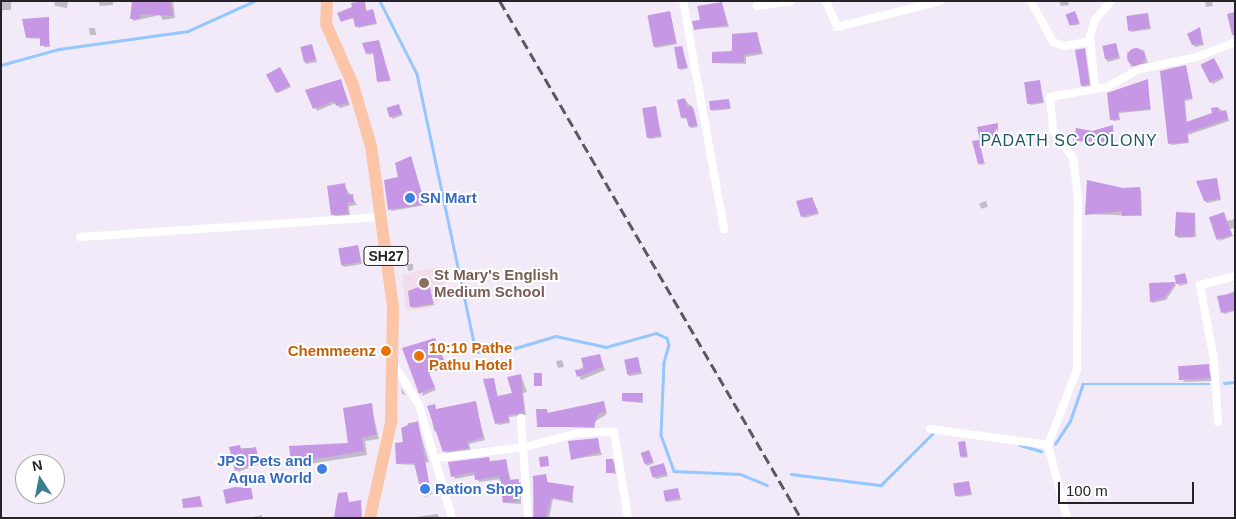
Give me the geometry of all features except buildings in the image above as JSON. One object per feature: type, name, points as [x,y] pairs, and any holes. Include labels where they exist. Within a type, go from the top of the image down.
[{"type":"main road","name":"SH27","points":[[328,1],[326,24],[365,118],[393,307],[395,366],[391,423],[370,518]]},
{"type":"street","points":[[683,1],[724,230]]},
{"type":"street","points":[[757,6],[790,1]]},
{"type":"street","points":[[826,1],[837,27],[940,1]]},
{"type":"street","points":[[1031,1],[1053,42],[1064,46],[1090,42]]},
{"type":"street","points":[[1095,89],[1090,42],[1095,20],[1111,1]]},
{"type":"street","points":[[1067,518],[1048,445],[1077,370],[1078,236],[1073,158],[1053,130],[1050,97],[1095,89],[1140,69],[1196,57],[1235,42]]},
{"type":"street","points":[[80,237],[380,217]]},
{"type":"street","points":[[1218,422],[1214,360],[1200,285],[1235,276]]},
{"type":"street","points":[[395,366],[412,390],[437,458],[452,518]]},
{"type":"street","points":[[522,418],[528,518]]},
{"type":"street","points":[[930,429],[950,428],[1048,445]]},
{"type":"street","points":[[437,458],[525,447],[578,433],[614,432],[628,518]]},
{"type":"shaded area","name":"St Mary's English Medium School","points":[[437,267],[448,292],[432,308],[406,310],[402,275]]},
{"type":"waterway","points":[[1,65],[59,49],[188,31],[254,1]]},
{"type":"waterway","points":[[380,1],[417,74],[476,352],[512,349],[556,336],[606,347],[656,333],[667,338],[669,345],[664,363],[661,435],[674,471],[740,474],[767,485]]},
{"type":"waterway","points":[[1224,383],[1235,382]]},
{"type":"waterway","points":[[1055,444],[1070,421],[1083,384],[1209,384]]},
{"type":"waterway","points":[[791,474],[881,485],[933,433]]},
{"type":"waterway","points":[[1020,445],[1041,451]]},
{"type":"railway","points":[[500,1],[801,518]]},
{"type":"place","name":"SN Mart","points":[[410,198]]},
{"type":"place","name":"St Mary's English Medium School","points":[[424,283]]},
{"type":"place","name":"Chemmeenz","points":[[386,351]]},
{"type":"place","name":"10:10 Pathe Pathu Hotel","points":[[419,356]]},
{"type":"place","name":"JPS Pets and Aqua World","points":[[322,469]]},
{"type":"place","name":"Ration Shop","points":[[425,489]]},
{"type":"district","name":"PADATH SC COLONY","points":[[1069,141]]}]
